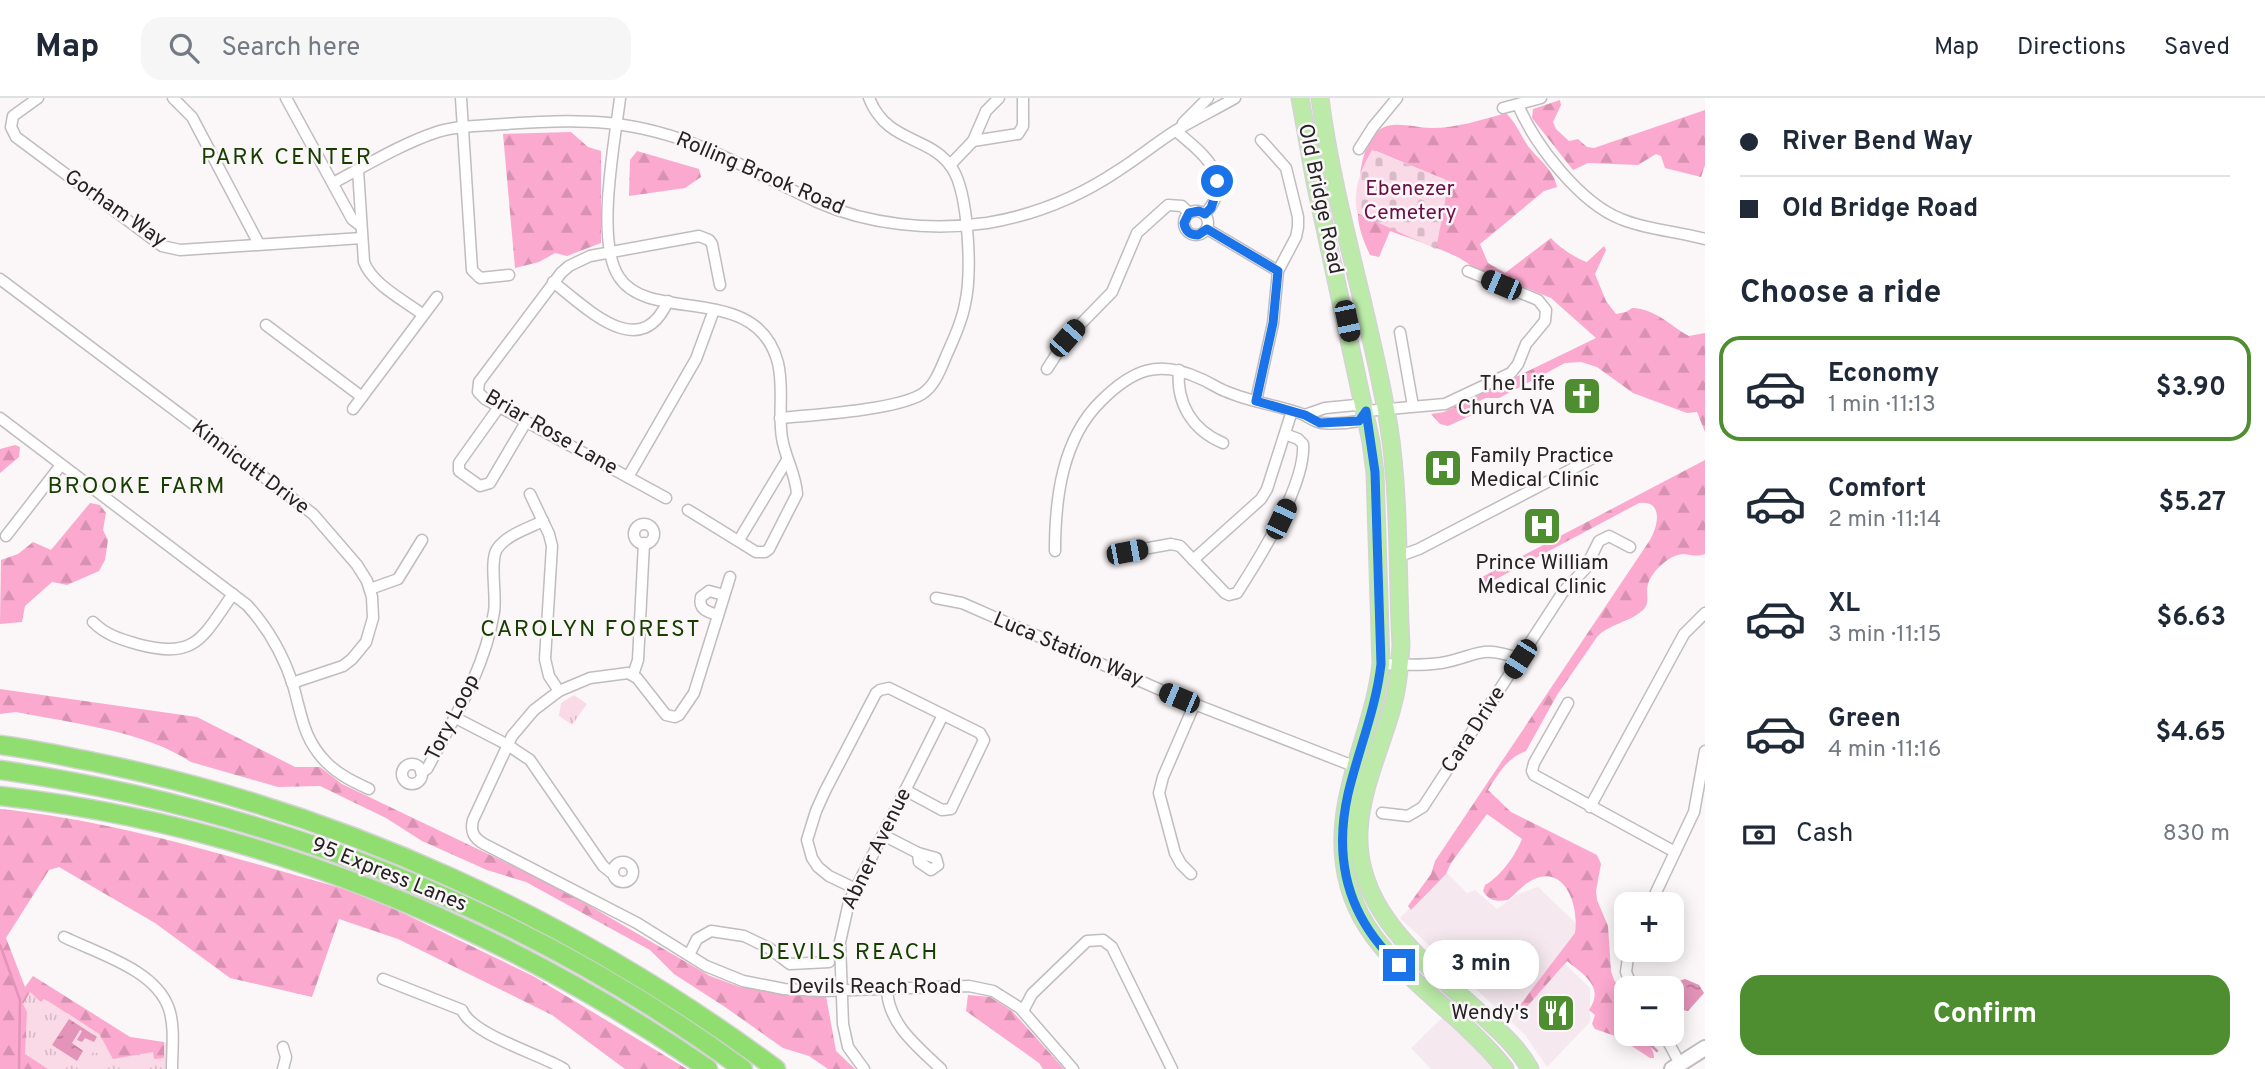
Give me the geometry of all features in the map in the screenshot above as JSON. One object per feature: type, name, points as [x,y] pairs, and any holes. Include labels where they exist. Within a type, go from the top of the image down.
[{"type":"highway","points":[[0,745],[130,770],[215,791],[316,823],[398,854],[497,898],[570,936],[682,1003],[776,1069]]},
{"type":"highway","name":"95 Express Lanes","points":[[0,770],[94,785],[209,812],[300,839],[405,879],[503,923],[568,958],[675,1021],[743,1069]]},
{"type":"highway","points":[[0,796],[71,806],[203,835],[286,858],[368,887],[443,919],[567,981],[661,1036],[708,1069]]},
{"type":"main road","name":"Old Bridge Road","points":[[1300,98],[1315,182],[1366,411],[1375,472],[1381,664],[1377,695],[1347,797],[1343,831],[1349,886],[1354,905],[1367,929],[1399,965],[1506,1069]]},
{"type":"main road","name":"Old Bridge Road","points":[[1320,98],[1386,409],[1393,467],[1400,664],[1392,706],[1360,814],[1359,847],[1365,880],[1392,928],[1413,952],[1505,1035],[1530,1069]]},
{"type":"main road","points":[[1399,965],[1413,952]]},
{"type":"street","name":"Gorham Way","points":[[38,98],[13,116],[11,127],[16,137],[162,246],[180,250],[362,238]]},
{"type":"street","points":[[173,98],[192,117],[259,244]]},
{"type":"street","points":[[286,98],[352,219],[361,226]]},
{"type":"street","points":[[461,98],[472,270],[480,278],[509,275]]},
{"type":"street","points":[[620,98],[607,205],[610,252],[618,276],[631,290],[648,297],[739,317],[759,329],[778,362],[781,379],[781,436],[797,494],[769,549],[756,552],[688,510]]},
{"type":"street","points":[[780,418],[904,402],[925,393],[939,373],[962,318],[969,268],[959,183],[950,165],[932,150],[885,124],[869,98]]},
{"type":"street","points":[[950,165],[973,141],[986,111],[999,98]]},
{"type":"street","points":[[973,141],[1018,134],[1023,127],[1023,98]]},
{"type":"street","name":"Rolling Brook Road","points":[[1176,131],[1208,98]]},
{"type":"street","name":"Rolling Brook Road","points":[[333,183],[420,138],[463,127],[555,120],[617,123],[651,129],[678,138],[847,213],[895,224],[965,225],[1017,217],[1068,199],[1116,172],[1176,131],[1235,98]]},
{"type":"street","points":[[1359,149],[1397,98]]},
{"type":"street","points":[[1503,108],[1541,98]]},
{"type":"street","points":[[1518,105],[1535,139],[1579,191],[1600,209],[1633,223],[1705,239]]},
{"type":"street","points":[[1176,131],[1206,156],[1216,172],[1215,196],[1211,208],[1205,214]]},
{"type":"street","points":[[1256,401],[1273,323],[1278,271],[1296,237],[1298,218],[1286,168],[1261,140]]},
{"type":"street","points":[[358,170],[364,262],[370,275],[422,314]]},
{"type":"street","points":[[1047,369],[1067,338],[1112,292],[1132,242],[1145,224],[1168,205],[1182,206],[1189,213]]},
{"type":"street","points":[[1199,211],[1205,214],[1209,221],[1207,229],[1198,235],[1188,232],[1184,223],[1189,213],[1199,211]]},
{"type":"street","points":[[1207,229],[1278,271]]},
{"type":"street","points":[[668,301],[661,314],[648,326],[639,330],[624,330],[609,325],[553,282],[579,260],[610,252],[704,237],[713,247],[720,285]]},
{"type":"street","points":[[1305,415],[1325,408],[1356,405],[1366,411],[1433,406],[1454,401],[1511,373],[1526,344],[1545,321],[1546,310],[1538,300],[1468,271]]},
{"type":"street","name":"Kinnicutt Drive","points":[[0,279],[313,514],[342,546],[370,589]]},
{"type":"street","name":"Briar Rose Lane","points":[[553,282],[479,382],[478,392],[499,407],[628,477],[696,359],[714,310]]},
{"type":"street","points":[[353,409],[437,296]]},
{"type":"street","points":[[266,325],[362,397]]},
{"type":"street","points":[[1400,332],[1413,406]]},
{"type":"street","points":[[1055,551],[1057,501],[1073,442],[1085,419],[1097,405],[1122,382],[1142,371],[1162,367],[1179,370],[1234,395],[1305,415],[1320,423],[1359,421],[1366,411]]},
{"type":"street","points":[[1179,370],[1179,391],[1188,414],[1203,432],[1223,443]]},
{"type":"street","points":[[499,407],[459,463],[459,471],[480,486],[490,483],[526,422]]},
{"type":"street","points":[[1194,560],[1261,499],[1267,489],[1292,411]]},
{"type":"street","points":[[0,418],[233,594],[261,620],[292,683],[304,729],[311,743],[338,772],[369,789]]},
{"type":"street","points":[[1127,552],[1175,544],[1185,550],[1225,593],[1237,593],[1281,519],[1295,486],[1303,449],[1300,441],[1284,434]]},
{"type":"street","points":[[1397,557],[1419,549],[1593,458]]},
{"type":"street","points":[[739,540],[787,460]]},
{"type":"street","points":[[6,536],[61,465]]},
{"type":"street","points":[[628,477],[666,498]]},
{"type":"street","points":[[530,494],[549,534],[553,559],[545,659],[549,676],[559,691]]},
{"type":"street","name":"Tory Loop","points":[[421,772],[428,769],[475,677],[489,639],[496,596],[493,565],[495,553],[503,542],[543,521]]},
{"type":"street","name":"Cara Drive","points":[[1382,813],[1408,816],[1423,807],[1567,586],[1585,569],[1599,541],[1609,536],[1630,547]]},
{"type":"street","points":[[292,683],[335,670],[352,659],[370,631],[373,618],[370,589],[398,579],[422,540]]},
{"type":"street","points":[[633,675],[638,660],[644,543]]},
{"type":"street","points":[[506,744],[534,710],[559,691],[590,678],[608,674],[633,675],[666,715],[679,715],[694,693],[730,577]]},
{"type":"street","points":[[718,615],[704,610],[700,603],[701,597],[709,591],[724,595]]},
{"type":"street","points":[[93,622],[116,638],[156,649],[179,650],[203,636],[233,594]]},
{"type":"street","name":"Luca Station Way","points":[[936,598],[958,602],[1195,703],[1356,767]]},
{"type":"street","points":[[1590,807],[1684,634],[1705,613]]},
{"type":"street","points":[[1381,664],[1443,662],[1483,651],[1501,652],[1520,659]]},
{"type":"street","points":[[856,889],[818,867],[808,849],[807,840],[825,790],[880,690],[889,688],[980,733],[984,740],[953,806],[947,810],[942,810],[905,790]]},
{"type":"street","points":[[1191,874],[1175,853],[1159,793],[1163,777],[1195,703]]},
{"type":"street","points":[[1568,704],[1532,771],[1539,780],[1675,852]]},
{"type":"street","name":"Abner Avenue","points":[[864,1069],[854,1057],[845,1036],[840,942],[842,927],[856,889],[943,715]]},
{"type":"street","points":[[454,717],[521,753],[536,767],[603,866],[613,874]]},
{"type":"street","name":"Devils Reach Road","points":[[506,744],[473,820],[473,834],[480,842],[576,890],[724,975],[763,986],[842,991],[981,988],[1004,996],[1023,1011],[1073,1069]]},
{"type":"street","points":[[1656,892],[1694,812],[1705,751]]},
{"type":"street","points":[[883,835],[918,853]]},
{"type":"street","points":[[689,955],[697,939],[711,931],[744,936],[769,948],[790,964],[829,962]]},
{"type":"street","points":[[64,937],[136,972],[158,989],[169,1009],[171,1019],[172,1069]]},
{"type":"street","points":[[1023,1011],[1032,994],[1087,941],[1103,940],[1112,947],[1172,1069]]},
{"type":"street","points":[[383,979],[462,1010],[465,1018],[487,1032],[564,1069]]},
{"type":"street","points":[[887,989],[890,1010],[897,1025],[941,1069]]},
{"type":"street","points":[[1668,1046],[1676,1067],[1705,1048]]},
{"type":"street","points":[[283,1047],[286,1057],[283,1069]]},
{"type":"shaded area","points":[[1447,873],[1467,893],[1475,890],[1497,909],[1518,894],[1538,887],[1582,929],[1559,958],[1590,988],[1590,1022],[1547,1067],[1525,1035],[1400,918]]},
{"type":"shaded area","points":[[1444,1016],[1500,1069],[1431,1069],[1411,1048]]},
{"type":"green space","points":[[1560,100],[1561,105],[1553,122],[1556,129],[1569,141],[1578,139],[1587,147],[1594,148],[1705,110],[1705,165],[1701,177],[1665,168],[1661,156],[1656,154],[1638,165],[1588,163],[1573,170],[1532,118],[1533,109]]},
{"type":"green space","points":[[1506,113],[1528,146],[1549,170],[1557,187],[1544,191],[1480,244],[1488,263],[1505,273],[1551,238],[1568,252],[1587,262],[1604,246],[1606,250],[1595,274],[1606,301],[1616,314],[1632,308],[1641,309],[1655,314],[1689,336],[1705,333],[1705,432],[1697,412],[1687,413],[1633,393],[1597,367],[1581,362],[1565,363],[1499,398],[1486,398],[1477,402],[1472,415],[1448,426],[1440,424],[1431,414],[1444,412],[1596,338],[1551,298],[1471,266],[1445,251],[1390,231],[1379,257],[1370,255],[1364,242],[1358,221],[1360,199],[1448,181],[1376,151],[1368,158],[1360,175],[1365,151],[1378,131],[1390,125],[1450,127]]},
{"type":"green space","points":[[571,132],[588,147],[601,151],[601,243],[567,256],[555,253],[539,262],[515,268],[503,134]]},
{"type":"green space","name":"Ebenezer Cemetery","points":[[1372,150],[1449,181],[1436,249],[1357,213],[1358,180]]},
{"type":"green space","points":[[637,151],[699,169],[701,177],[685,188],[629,196],[630,160]]},
{"type":"green space","points":[[15,445],[20,447],[19,457],[0,473],[0,449]]},
{"type":"green space","points":[[1705,460],[1705,554],[1679,555],[1657,569],[1648,584],[1647,601],[1643,610],[1597,637],[1557,695],[1526,751],[1508,762],[1488,790],[1511,812],[1597,855],[1601,864],[1597,900],[1608,926],[1614,980],[1614,1036],[1595,1029],[1592,1024],[1595,1015],[1589,1010],[1595,995],[1594,988],[1586,977],[1567,961],[1525,1009],[1520,1005],[1575,933],[1575,912],[1563,884],[1555,878],[1545,876],[1523,886],[1508,900],[1494,900],[1485,894],[1485,885],[1507,865],[1522,839],[1487,814],[1446,874],[1411,910],[1408,906],[1431,874],[1435,861],[1650,540],[1657,521],[1656,510],[1647,503],[1639,503],[1485,585],[1480,581],[1482,577]]},
{"type":"green space","points":[[90,503],[100,505],[106,513],[103,530],[108,540],[105,560],[99,571],[67,585],[52,582],[25,606],[22,622],[0,624],[1,560],[18,554],[33,542],[51,550]]},
{"type":"green space","points":[[0,689],[197,717],[295,767],[320,767],[342,784],[561,889],[710,976],[740,987],[826,996],[836,1051],[855,1069],[828,1069],[809,1056],[783,1048],[674,974],[650,950],[526,882],[487,870],[422,841],[386,818],[320,786],[278,787],[191,762],[173,751],[130,735],[16,712],[0,714]]},
{"type":"green space","points":[[574,695],[587,704],[572,725],[559,716],[561,703]]},
{"type":"green space","points":[[0,809],[132,831],[219,853],[378,901],[533,976],[687,1069],[625,1069],[552,1015],[398,939],[339,919],[312,997],[230,978],[155,923],[59,867],[49,870],[6,938],[25,987],[33,976],[130,1037],[164,1042],[164,1058],[154,1059],[153,1052],[113,1059],[99,1034],[44,999],[41,1002],[30,992],[23,1004],[27,1012],[25,1054],[48,1069],[0,1069]]},
{"type":"green space","points":[[33,976],[130,1037],[167,1043],[168,1069],[0,1069],[0,1024]]},
{"type":"green space","points":[[968,995],[990,997],[1012,1011],[1064,1069],[1043,1069],[1039,1063],[966,1011]]},
{"type":"green space","points":[[67,1013],[99,1034],[107,1048],[102,1056],[94,1051],[79,1067],[47,1046]]},
{"type":"green space","points":[[1632,1046],[1650,1046],[1654,1058]]},
{"type":"water","points":[[1684,979],[1699,985],[1704,993],[1688,1011],[1684,1010]]},
{"type":"water","points":[[69,1019],[97,1037],[94,1042],[85,1038],[82,1042],[77,1040],[82,1031],[80,1030],[72,1043],[83,1051],[77,1061],[52,1045]]},
{"type":"waterway","points":[[0,945],[20,1000],[19,1069]]},
{"type":"waterway","points":[[1652,1046],[1657,1051]]},
{"type":"place","name":"The Life Church VA","points":[[1582,396]]},
{"type":"place","name":"Family Practice Medical Clinic","points":[[1443,468]]},
{"type":"place","name":"Prince William Medical Clinic","points":[[1542,526]]},
{"type":"place","name":"Wendy's","points":[[1556,1013]]},
{"type":"district","name":"PARK CENTER","points":[[287,158]]},
{"type":"district","name":"BROOKE FARM","points":[[137,487]]},
{"type":"district","name":"CAROLYN FOREST","points":[[591,630]]},
{"type":"district","name":"DEVILS REACH","points":[[849,953]]},
{"type":"route","points":[[1217,181],[1211,208],[1205,214],[1199,211],[1189,213],[1184,223],[1186,229],[1198,235],[1207,229],[1278,271],[1273,323],[1256,401],[1305,415],[1320,423],[1359,421],[1366,411],[1375,472],[1381,664],[1377,695],[1347,797],[1343,831],[1344,852],[1347,878],[1358,914],[1375,941],[1399,965]]}]
